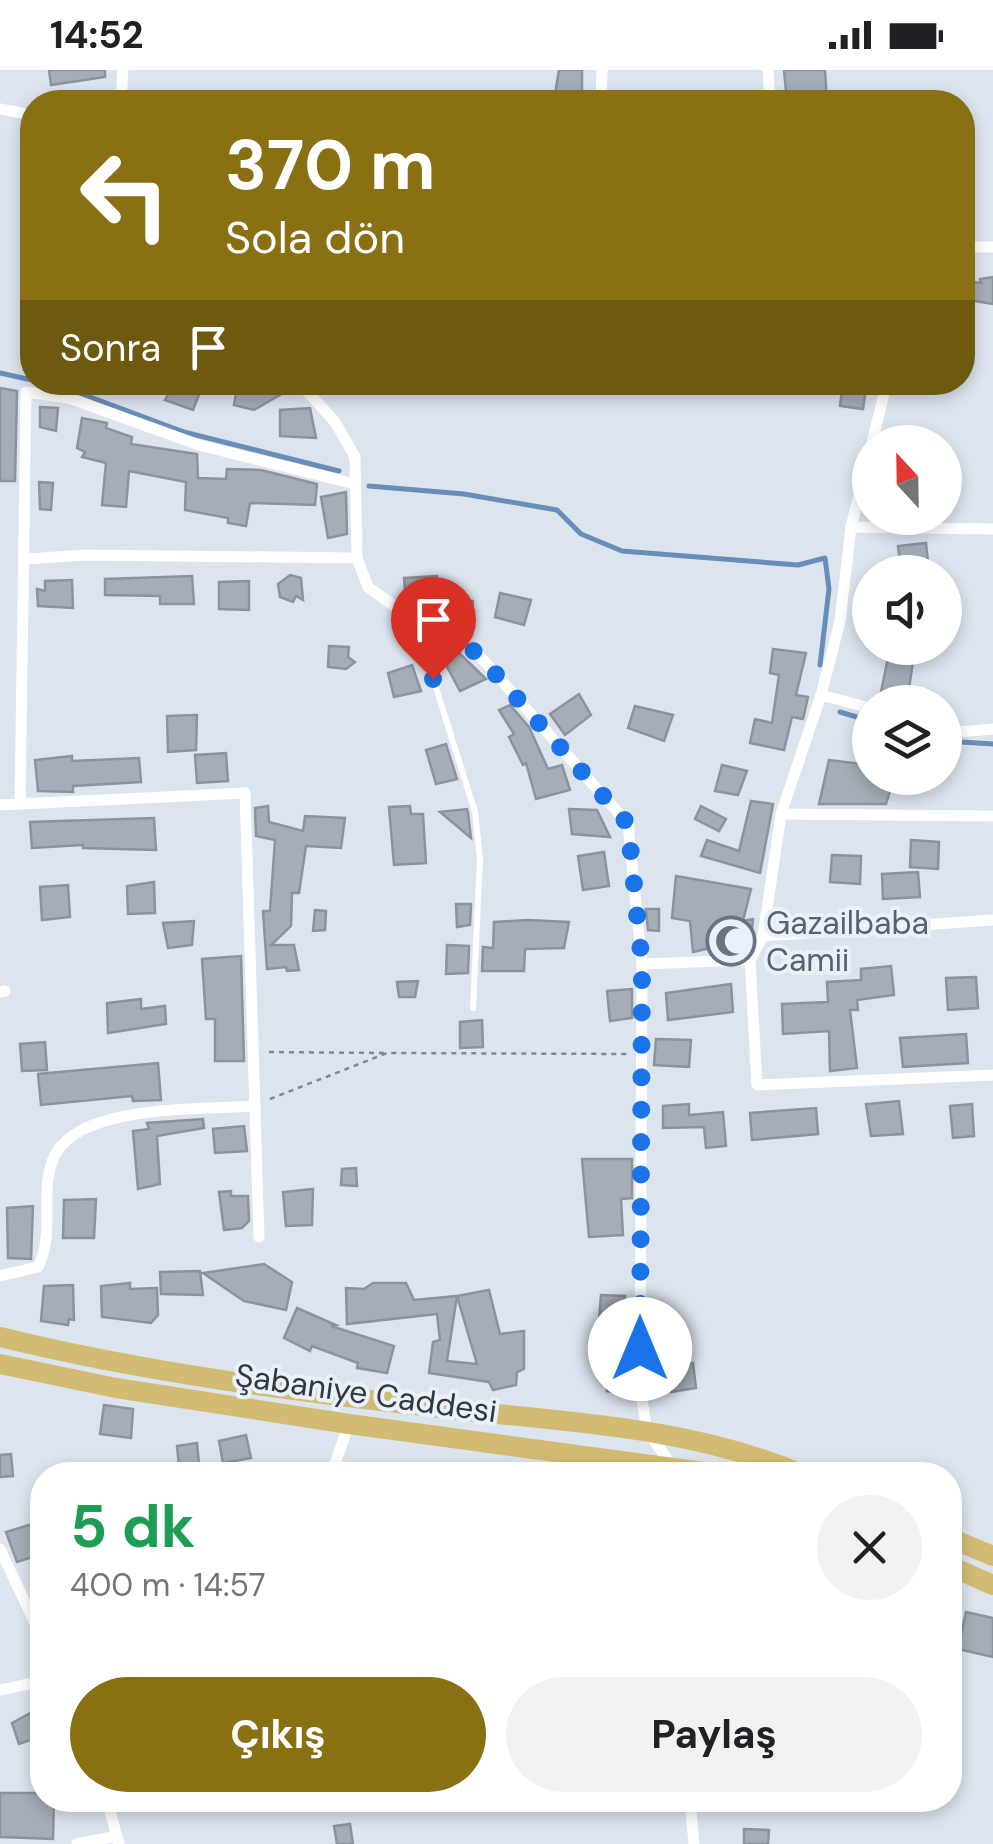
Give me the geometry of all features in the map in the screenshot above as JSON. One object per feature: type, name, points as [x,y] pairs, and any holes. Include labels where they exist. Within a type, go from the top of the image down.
[{"type":"highway","points":[[0,1337],[117,1362],[355,1398],[647,1431],[769,1462]]},
{"type":"highway","name":"Şabaniye Caddesi","points":[[0,1364],[116,1388],[617,1462]]},
{"type":"highway","points":[[962,1543],[993,1556]]},
{"type":"highway","points":[[962,1571],[993,1584]]},
{"type":"street","points":[[20,804],[18,683],[26,558],[26,395]]},
{"type":"street","points":[[48,395],[69,398],[200,445],[354,484]]},
{"type":"street","points":[[311,395],[335,422],[355,457],[357,558],[368,587],[414,621],[431,622],[478,654],[628,824],[642,964],[640,1387],[647,1431],[668,1462]]},
{"type":"street","points":[[884,395],[850,527],[840,622],[822,695],[780,814],[763,936],[750,960],[756,1085],[993,1075]]},
{"type":"street","points":[[850,527],[993,529]]},
{"type":"street","points":[[26,558],[85,554],[357,558]]},
{"type":"street","points":[[822,695],[852,703]]},
{"type":"street","points":[[962,732],[993,728]]},
{"type":"street","points":[[0,805],[245,794],[259,1237]]},
{"type":"street","points":[[780,814],[993,816]]},
{"type":"street","points":[[763,936],[993,920]]},
{"type":"street","points":[[642,964],[750,960]]},
{"type":"street","points":[[0,1276],[38,1267],[48,1248],[50,1164],[63,1139],[91,1122],[255,1106]]},
{"type":"street","points":[[336,1462],[349,1424]]},
{"type":"street","points":[[0,1548],[30,1612]]},
{"type":"street","points":[[0,1690],[30,1684]]},
{"type":"street","points":[[77,1844],[118,1840],[110,1812]]},
{"type":"street","points":[[691,1812],[694,1844]]},
{"type":"lane","points":[[414,621],[476,812],[480,859],[473,1008]]},
{"type":"path","points":[[252,1052],[640,1054]]},
{"type":"path","points":[[255,1106],[387,1054]]},
{"type":"building","points":[[49,70],[105,70],[105,77],[51,85]]},
{"type":"building","points":[[559,70],[582,70],[582,90],[556,90]]},
{"type":"building","points":[[784,70],[825,70],[826,90],[786,90]]},
{"type":"building","points":[[993,277],[993,304],[975,301],[975,282],[981,283],[980,279]]},
{"type":"building","points":[[0,388],[17,391],[15,481],[0,481]]},
{"type":"building","points":[[168,395],[199,395],[193,410],[165,400]]},
{"type":"building","points":[[236,395],[280,395],[254,410],[234,405]]},
{"type":"building","points":[[841,395],[865,395],[863,409],[840,406]]},
{"type":"building","points":[[40,407],[58,408],[56,431],[40,427]]},
{"type":"building","points":[[310,408],[316,438],[280,436],[280,410]]},
{"type":"building","points":[[82,418],[107,423],[106,428],[132,437],[131,444],[197,454],[198,478],[226,479],[227,469],[261,470],[317,484],[315,505],[250,503],[246,526],[228,523],[228,518],[185,510],[186,482],[129,471],[126,507],[102,505],[106,463],[82,457],[85,452],[77,448]]},
{"type":"building","points":[[39,482],[53,483],[51,510],[40,509]]},
{"type":"building","points":[[346,492],[347,534],[328,538],[321,497]]},
{"type":"building","points":[[926,543],[927,555],[899,555],[898,546]]},
{"type":"building","points":[[290,575],[301,578],[303,600],[296,596],[293,602],[280,597],[278,584]]},
{"type":"building","points":[[192,576],[194,604],[160,604],[160,596],[105,595],[105,579]]},
{"type":"building","points":[[437,576],[439,600],[426,601],[425,583],[418,602],[406,603],[404,578]]},
{"type":"building","points":[[72,580],[73,608],[38,606],[37,589],[45,591],[45,581]]},
{"type":"building","points":[[249,581],[249,610],[219,609],[219,582]]},
{"type":"building","points":[[500,593],[531,600],[524,625],[495,617]]},
{"type":"building","points":[[452,598],[473,601],[471,624],[450,622]]},
{"type":"building","points":[[329,646],[349,647],[348,657],[355,662],[346,669],[328,667]]},
{"type":"building","points":[[773,649],[806,653],[796,695],[808,697],[803,719],[792,717],[784,750],[750,743],[755,719],[772,723],[779,675],[770,673]]},
{"type":"building","points":[[458,652],[486,679],[460,691],[444,661]]},
{"type":"building","points":[[412,665],[421,691],[394,697],[388,673]]},
{"type":"building","points":[[887,665],[912,665],[909,685],[882,685]]},
{"type":"building","points":[[579,694],[591,715],[565,735],[550,714]]},
{"type":"building","points":[[510,705],[529,727],[548,769],[562,765],[570,790],[536,799],[526,763],[523,765],[509,737],[514,734],[499,710]]},
{"type":"building","points":[[635,706],[673,715],[664,741],[628,728]]},
{"type":"building","points":[[197,715],[196,750],[168,752],[167,716]]},
{"type":"building","points":[[446,744],[457,779],[436,784],[426,750]]},
{"type":"building","points":[[226,753],[228,781],[197,783],[195,755]]},
{"type":"building","points":[[72,756],[72,761],[139,758],[141,782],[73,786],[73,792],[38,791],[35,760]]},
{"type":"building","points":[[829,760],[852,763],[852,795],[889,795],[886,804],[819,804]]},
{"type":"building","points":[[722,765],[747,771],[738,795],[715,791]]},
{"type":"building","points":[[751,801],[773,804],[760,873],[701,856],[707,840],[739,851]]},
{"type":"building","points":[[268,806],[269,822],[303,831],[305,816],[345,818],[341,848],[306,846],[299,893],[292,893],[291,926],[271,945],[294,945],[299,970],[267,969],[263,911],[270,911],[275,840],[256,836],[255,808]]},
{"type":"building","points":[[410,806],[411,814],[423,814],[426,863],[394,865],[389,807]]},
{"type":"building","points":[[701,806],[726,819],[719,831],[695,819]]},
{"type":"building","points":[[467,809],[468,813],[471,838],[440,812]]},
{"type":"building","points":[[569,809],[597,810],[610,837],[572,834]]},
{"type":"building","points":[[154,818],[156,850],[83,845],[32,848],[30,822]]},
{"type":"building","points":[[911,840],[939,842],[938,869],[910,867]]},
{"type":"building","points":[[604,852],[609,886],[583,890],[578,856]]},
{"type":"building","points":[[832,855],[861,856],[860,884],[830,882]]},
{"type":"building","points":[[918,872],[920,897],[883,899],[882,874]]},
{"type":"building","points":[[676,876],[751,889],[743,921],[753,919],[751,939],[693,952],[690,921],[672,918]]},
{"type":"building","points":[[154,882],[155,913],[128,914],[127,886]]},
{"type":"building","points":[[68,885],[70,917],[42,920],[40,887]]},
{"type":"building","points":[[456,904],[471,904],[470,925],[457,927]]},
{"type":"building","points":[[646,909],[659,909],[659,931],[648,930]]},
{"type":"building","points":[[315,910],[326,911],[325,930],[313,931]]},
{"type":"building","points":[[194,921],[192,945],[168,948],[163,923]]},
{"type":"building","points":[[494,922],[569,922],[564,948],[525,949],[524,971],[482,971],[483,947],[493,948]]},
{"type":"building","points":[[447,945],[469,946],[468,973],[446,974]]},
{"type":"building","points":[[241,956],[244,1061],[215,1061],[215,1019],[206,1019],[202,959]]},
{"type":"building","points":[[891,966],[894,995],[857,1000],[858,1010],[850,1010],[857,1068],[830,1071],[829,1031],[783,1034],[782,1004],[828,1002],[827,982],[861,980],[861,969]]},
{"type":"building","points":[[976,977],[978,1008],[948,1010],[946,978]]},
{"type":"building","points":[[418,981],[415,997],[399,997],[397,982]]},
{"type":"building","points":[[731,984],[733,1012],[668,1020],[666,993]]},
{"type":"building","points":[[632,989],[632,1018],[610,1021],[607,991]]},
{"type":"building","points":[[141,999],[141,1009],[165,1006],[166,1024],[108,1033],[107,1003]]},
{"type":"building","points":[[482,1020],[483,1047],[460,1048],[460,1022]]},
{"type":"building","points":[[966,1034],[968,1063],[903,1067],[900,1038]]},
{"type":"building","points":[[656,1039],[691,1040],[689,1067],[654,1065]]},
{"type":"building","points":[[45,1042],[47,1070],[22,1071],[20,1044]]},
{"type":"building","points":[[158,1063],[161,1100],[133,1101],[132,1096],[41,1105],[38,1074]]},
{"type":"building","points":[[899,1101],[903,1134],[871,1136],[866,1104]]},
{"type":"building","points":[[689,1104],[689,1115],[723,1112],[726,1146],[706,1148],[704,1127],[663,1128],[663,1106]]},
{"type":"building","points":[[972,1104],[974,1136],[953,1138],[950,1106]]},
{"type":"building","points":[[816,1108],[818,1134],[752,1140],[750,1113]]},
{"type":"building","points":[[203,1119],[204,1128],[157,1136],[160,1184],[138,1189],[133,1131],[149,1129],[147,1123]]},
{"type":"building","points":[[244,1126],[247,1151],[215,1153],[213,1129]]},
{"type":"building","points":[[582,1159],[632,1159],[632,1198],[621,1199],[623,1235],[589,1237]]},
{"type":"building","points":[[356,1168],[357,1186],[341,1185],[342,1169]]},
{"type":"building","points":[[313,1189],[312,1225],[286,1226],[283,1192]]},
{"type":"building","points":[[231,1191],[231,1196],[248,1196],[249,1221],[242,1228],[224,1230],[219,1192]]},
{"type":"building","points":[[96,1199],[94,1238],[63,1238],[64,1200]]},
{"type":"building","points":[[33,1206],[31,1259],[8,1258],[7,1208]]},
{"type":"building","points":[[264,1264],[292,1282],[286,1310],[244,1301],[203,1273]]},
{"type":"building","points":[[200,1271],[203,1295],[161,1294],[160,1272]]},
{"type":"building","points":[[130,1283],[130,1289],[157,1288],[158,1315],[151,1323],[102,1317],[101,1286]]},
{"type":"building","points":[[373,1283],[406,1283],[414,1300],[489,1290],[500,1334],[524,1331],[524,1369],[517,1372],[516,1385],[493,1390],[489,1382],[429,1373],[433,1342],[440,1340],[437,1314],[347,1324],[346,1288],[364,1289]],"holes":[[[457,1296],[477,1364],[447,1361]]]},
{"type":"building","points":[[73,1285],[74,1320],[69,1319],[68,1325],[41,1321],[44,1286]]},
{"type":"building","points":[[601,1295],[625,1296],[615,1345],[597,1345]]},
{"type":"building","points":[[297,1308],[336,1325],[331,1326],[394,1346],[387,1373],[357,1368],[358,1363],[312,1346],[310,1351],[284,1338]]},
{"type":"building","points":[[693,1363],[696,1388],[671,1392],[668,1367]]},
{"type":"building","points":[[631,1370],[631,1393],[607,1391],[611,1371]]},
{"type":"building","points":[[104,1405],[133,1409],[131,1438],[100,1434]]},
{"type":"building","points":[[246,1435],[251,1458],[223,1462],[219,1441]]},
{"type":"building","points":[[197,1443],[199,1462],[179,1462],[177,1446]]},
{"type":"building","points":[[11,1454],[13,1476],[0,1477],[0,1455]]},
{"type":"building","points":[[30,1525],[30,1558],[17,1562],[6,1532]]},
{"type":"building","points":[[966,1612],[993,1618],[993,1657],[962,1650]]},
{"type":"building","points":[[30,1713],[30,1740],[19,1744],[12,1723]]},
{"type":"building","points":[[0,1793],[30,1793],[30,1812],[54,1812],[53,1839],[0,1837]]},
{"type":"building","points":[[350,1824],[353,1844],[337,1844],[334,1826]]},
{"type":"building","points":[[744,1829],[769,1830],[768,1844],[744,1844]]},
{"type":"waterway","points":[[0,373],[20,377]]},
{"type":"waterway","points":[[85,395],[184,432],[339,471]]},
{"type":"waterway","points":[[369,486],[464,494],[557,510],[581,534],[622,551],[798,565],[825,558],[829,589],[820,665]]},
{"type":"waterway","points":[[840,712],[852,716]]},
{"type":"waterway","points":[[962,742],[993,744]]},
{"type":"place","name":"Gazailbaba Camii","points":[[731,941]]},
{"type":"route","points":[[433,679],[414,621],[431,622],[478,654],[528,706],[628,824],[642,964],[640,1349]]}]
